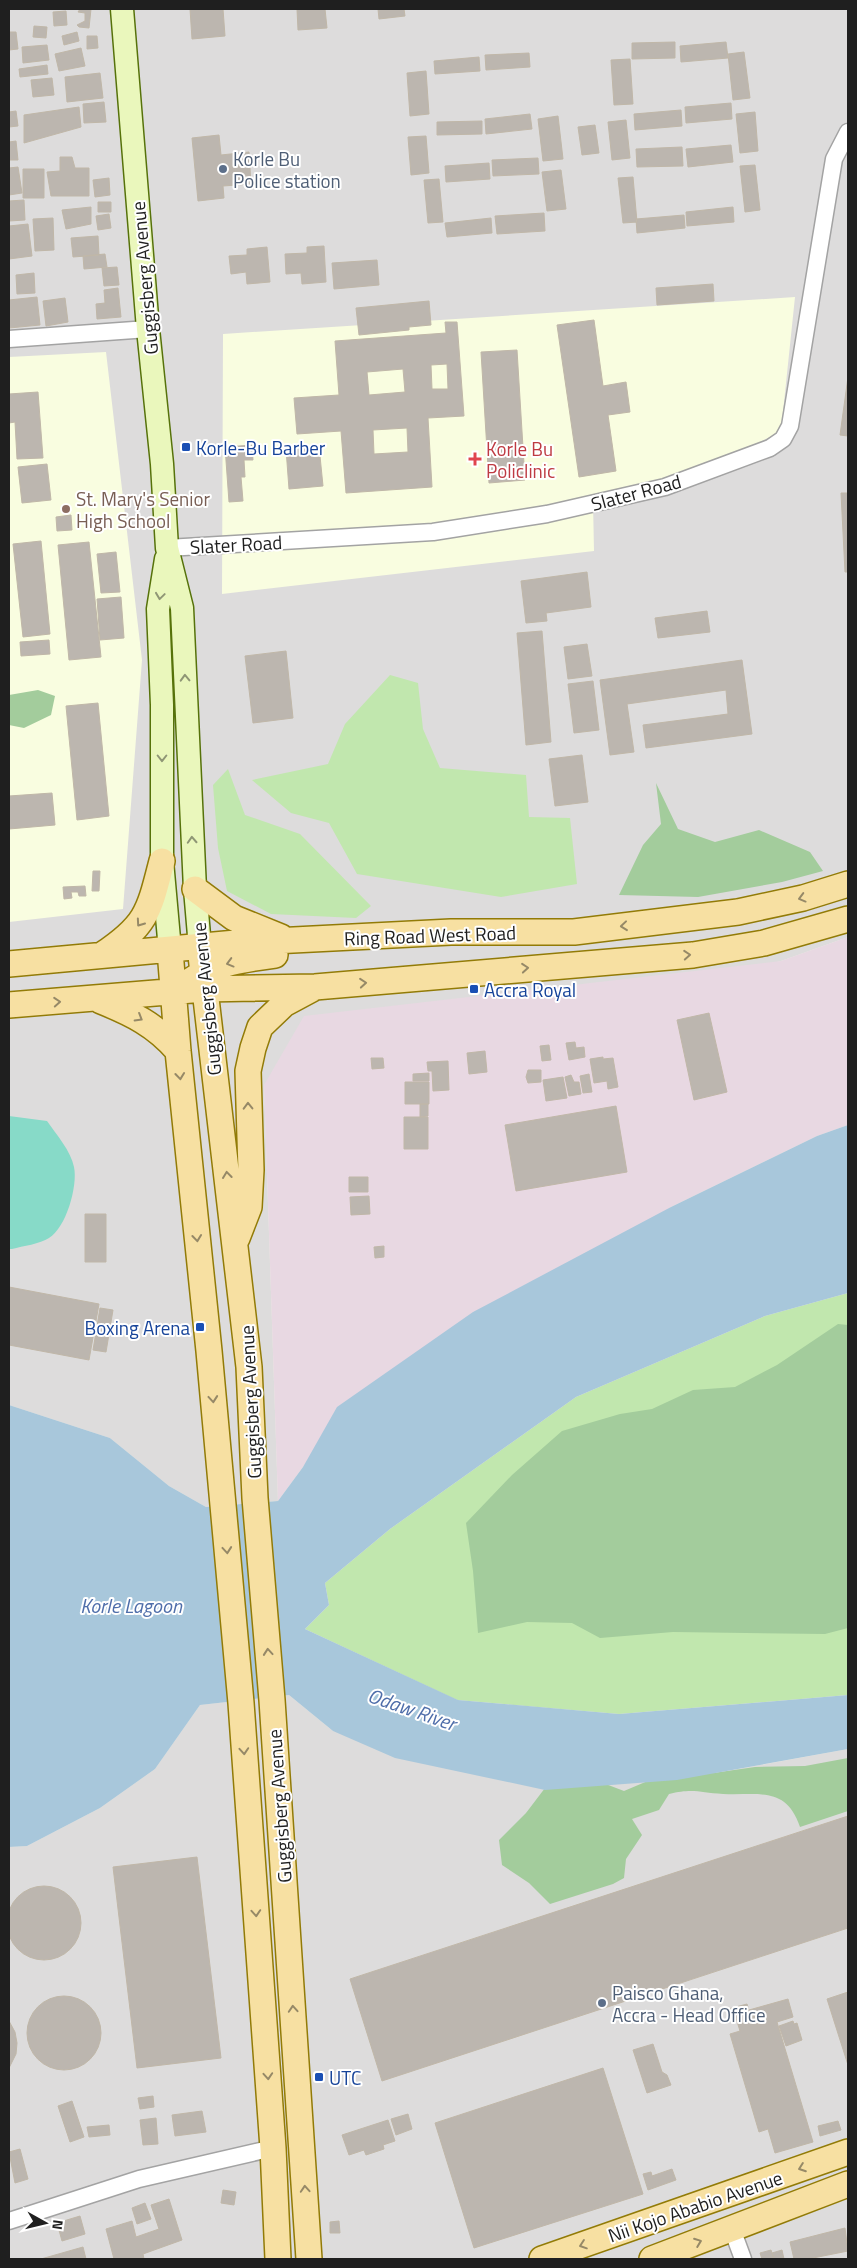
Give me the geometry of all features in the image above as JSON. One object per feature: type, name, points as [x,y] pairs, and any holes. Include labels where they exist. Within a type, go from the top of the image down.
[{"type":"main road","name":"Guggisberg Avenue","points":[[122,9],[168,548],[182,608],[195,889],[203,980],[244,1310],[249,1367],[255,1498],[272,1700],[308,2248]]},
{"type":"main road","name":"Guggisberg Avenue","points":[[168,548],[158,610],[162,705],[162,860],[178,1051],[241,1703],[273,2148],[277,2257]]},
{"type":"main road","points":[[100,956],[134,932],[145,916],[162,860]]},
{"type":"main road","name":"Ring Road West Road","points":[[9,964],[290,940],[452,932],[574,932],[738,912],[803,898],[848,884]]},
{"type":"main road","points":[[195,889],[234,918],[290,940]]},
{"type":"main road","name":"Ring Road West Road","points":[[203,980],[315,987],[693,955],[764,943],[848,919]]},
{"type":"main road","points":[[9,1005],[174,992],[203,980],[229,963],[278,954],[529,937],[574,932]]},
{"type":"main road","points":[[244,1310],[236,1241],[249,1207],[251,1170],[248,1071],[253,1048],[260,1027],[284,1004],[315,987]]},
{"type":"main road","points":[[94,999],[131,1013],[150,1024],[178,1051]]},
{"type":"main road","name":"Nii Kojo Ababio Avenue","points":[[542,2259],[848,2152]]},
{"type":"main road","name":"Nii Kojo Ababio Avenue","points":[[652,2259],[848,2184]]},
{"type":"main road","points":[[308,2248],[323,2259]]},
{"type":"street","name":"Slater Road","points":[[168,548],[433,532],[537,516],[666,487],[770,448],[783,439],[790,426],[834,159],[848,132]]},
{"type":"street","points":[[9,339],[148,329]]},
{"type":"street","points":[[9,2222],[138,2178],[273,2148]]},
{"type":"street","points":[[732,2229],[743,2259]]},
{"type":"shaded area","points":[[9,9],[848,9],[848,937],[781,961],[264,1085],[278,1501],[206,1507],[169,1486],[110,1438],[9,1405]]},
{"type":"shaded area","name":"Korle Bu Policlinic","points":[[795,297],[781,431],[674,487],[593,501],[594,551],[222,594],[223,334]]},
{"type":"shaded area","name":"St. Mary's Senior High School","points":[[106,352],[142,660],[123,909],[9,922],[9,357]]},
{"type":"shaded area","points":[[848,937],[848,1125],[817,1136],[671,1207],[303,1467],[278,1501],[264,1085],[304,1016],[781,961]]},
{"type":"shaded area","points":[[9,1116],[47,1121],[70,1155],[75,1175],[69,1206],[61,1225],[55,1233],[41,1242],[12,1249],[9,1249]]},
{"type":"shaded area","points":[[289,1695],[333,1731],[678,1780],[848,1749],[848,2259],[9,2259],[9,1847],[27,1846],[100,1808],[155,1769],[200,1705]]},
{"type":"green space","points":[[390,675],[418,683],[423,729],[440,768],[526,775],[529,817],[570,818],[577,884],[501,897],[357,874],[329,823],[291,813],[252,780],[328,764],[345,724]]},
{"type":"green space","points":[[38,690],[55,696],[51,715],[24,728],[9,725],[9,695]]},
{"type":"green space","points":[[228,769],[245,815],[300,834],[371,906],[356,918],[271,914],[227,891],[218,848],[213,785]]},
{"type":"green space","points":[[656,783],[678,829],[715,842],[759,830],[810,852],[823,871],[782,882],[698,897],[619,895],[643,845],[661,824]]},
{"type":"green space","points":[[848,1293],[848,1695],[619,1714],[457,1700],[305,1629],[329,1605],[325,1583],[390,1529],[576,1397],[765,1316]]},
{"type":"green space","points":[[838,1324],[848,1325],[848,1628],[825,1634],[673,1632],[600,1638],[572,1623],[527,1622],[478,1633],[473,1571],[466,1523],[512,1475],[562,1431],[620,1414],[652,1409],[693,1390],[735,1387],[777,1365]]},
{"type":"green space","points":[[848,1758],[848,1811],[800,1827],[787,1804],[769,1796],[691,1791],[678,1792],[669,1794],[659,1810],[632,1819],[642,1835],[626,1859],[624,1878],[613,1884],[550,1904],[529,1883],[502,1865],[499,1840],[526,1813],[561,1767],[624,1791],[669,1772],[713,1773],[755,1767],[805,1766]]},
{"type":"water","name":"Korle Lagoon","points":[[848,1125],[848,1293],[765,1316],[576,1397],[390,1529],[325,1583],[329,1605],[305,1629],[458,1700],[619,1714],[848,1695],[848,1749],[677,1780],[545,1790],[395,1758],[333,1731],[289,1695],[200,1705],[155,1769],[100,1808],[27,1846],[9,1847],[9,1405],[110,1438],[169,1486],[206,1507],[278,1501],[303,1467],[337,1407],[473,1312],[671,1207],[817,1136]]},
{"type":"building","points":[[80,9],[91,9],[89,28],[77,25],[85,21],[85,13],[78,12]]},
{"type":"building","points":[[190,9],[223,9],[225,36],[192,39]]},
{"type":"building","points":[[297,9],[325,9],[327,28],[298,30]]},
{"type":"building","points":[[378,9],[404,9],[405,16],[379,19]]},
{"type":"building","points":[[66,11],[67,25],[54,26],[53,12]]},
{"type":"building","points":[[34,26],[47,27],[46,38],[33,37]]},
{"type":"building","points":[[9,32],[16,32],[18,49],[9,50]]},
{"type":"building","points":[[77,32],[79,41],[64,45],[62,36]]},
{"type":"building","points":[[87,36],[97,36],[98,48],[87,49]]},
{"type":"building","points":[[675,42],[675,58],[632,59],[632,43]]},
{"type":"building","points":[[726,42],[728,58],[681,62],[680,46]]},
{"type":"building","points":[[47,45],[49,60],[23,63],[22,47]]},
{"type":"building","points":[[81,48],[85,66],[59,71],[55,54]]},
{"type":"building","points":[[744,52],[750,98],[733,100],[728,54]]},
{"type":"building","points":[[529,53],[530,67],[486,70],[485,55]]},
{"type":"building","points":[[479,57],[480,71],[435,74],[434,61]]},
{"type":"building","points":[[630,59],[633,104],[614,105],[611,60]]},
{"type":"building","points":[[47,65],[48,74],[20,77],[19,69]]},
{"type":"building","points":[[426,71],[429,114],[410,116],[407,73]]},
{"type":"building","points":[[100,73],[103,98],[67,102],[65,77]]},
{"type":"building","points":[[52,78],[54,95],[33,97],[31,80]]},
{"type":"building","points":[[104,102],[106,122],[84,123],[83,104]]},
{"type":"building","points":[[731,103],[732,119],[686,123],[685,107]]},
{"type":"building","points":[[79,107],[81,127],[24,143],[24,115]]},
{"type":"building","points":[[681,110],[682,126],[635,130],[634,114]]},
{"type":"building","points":[[16,111],[18,126],[9,127],[9,112]]},
{"type":"building","points":[[755,112],[758,151],[740,153],[736,114]]},
{"type":"building","points":[[530,114],[532,129],[486,134],[485,119]]},
{"type":"building","points":[[558,116],[563,159],[543,161],[538,119]]},
{"type":"building","points":[[626,120],[630,158],[612,160],[608,122]]},
{"type":"building","points":[[482,121],[482,134],[437,135],[437,122]]},
{"type":"building","points":[[595,125],[599,153],[582,155],[578,127]]},
{"type":"building","name":"Korle Bu Police station","points":[[219,135],[221,155],[249,152],[251,184],[223,186],[224,198],[198,201],[192,138]]},
{"type":"building","points":[[426,136],[429,173],[411,175],[408,137]]},
{"type":"building","points":[[16,141],[18,160],[9,160],[9,142]]},
{"type":"building","points":[[731,145],[733,162],[688,167],[686,149]]},
{"type":"building","points":[[682,147],[683,166],[637,167],[636,149]]},
{"type":"building","points":[[60,157],[72,157],[75,168],[89,168],[89,196],[51,196],[47,172],[60,171]]},
{"type":"building","points":[[538,158],[539,174],[493,176],[492,160]]},
{"type":"building","points":[[489,163],[490,179],[446,182],[445,166]]},
{"type":"building","points":[[755,165],[760,210],[745,212],[740,166]]},
{"type":"building","points":[[18,167],[22,193],[9,195],[9,168]]},
{"type":"building","points":[[23,169],[44,169],[44,198],[23,198]]},
{"type":"building","points":[[561,170],[566,209],[547,211],[542,172]]},
{"type":"building","points":[[633,177],[637,222],[623,223],[618,178]]},
{"type":"building","points":[[109,178],[110,195],[95,197],[93,180]]},
{"type":"building","points":[[439,179],[443,222],[428,223],[424,180]]},
{"type":"building","points":[[24,200],[25,220],[9,221],[9,201]]},
{"type":"building","points":[[98,202],[111,202],[111,212],[98,212]]},
{"type":"building","points":[[91,207],[91,224],[66,229],[62,210]]},
{"type":"building","points":[[733,207],[734,222],[687,226],[686,212]]},
{"type":"building","points":[[544,213],[545,231],[497,234],[495,216]]},
{"type":"building","points":[[109,214],[111,228],[98,230],[96,216]]},
{"type":"building","points":[[684,215],[685,228],[637,233],[636,219]]},
{"type":"building","points":[[53,218],[54,250],[35,251],[33,219]]},
{"type":"building","points":[[491,218],[492,233],[447,237],[445,223]]},
{"type":"building","points":[[28,224],[32,256],[9,259],[9,226]]},
{"type":"building","points":[[98,236],[99,255],[73,257],[71,238]]},
{"type":"building","points":[[324,246],[326,282],[302,284],[301,273],[286,274],[285,254],[307,253],[307,247]]},
{"type":"building","points":[[267,247],[270,282],[247,284],[246,272],[231,274],[229,256],[247,255],[247,249]]},
{"type":"building","points":[[105,254],[107,267],[84,269],[83,256]]},
{"type":"building","points":[[377,260],[379,285],[334,289],[332,263]]},
{"type":"building","points":[[117,267],[119,285],[104,286],[102,268]]},
{"type":"building","points":[[34,273],[35,293],[17,294],[16,275]]},
{"type":"building","points":[[713,284],[714,301],[657,305],[656,288]]},
{"type":"building","points":[[118,288],[121,317],[97,319],[96,304],[105,303],[104,290]]},
{"type":"building","points":[[37,297],[40,325],[9,328],[9,300]]},
{"type":"building","points":[[65,298],[68,322],[46,326],[43,301]]},
{"type":"building","points":[[429,301],[431,325],[409,327],[409,330],[359,335],[356,308]]},
{"type":"building","points":[[594,320],[603,386],[626,382],[630,412],[608,415],[616,471],[579,477],[557,325]]},
{"type":"building","points":[[445,322],[457,322],[464,416],[428,418],[432,487],[346,493],[341,431],[297,434],[294,398],[339,395],[335,341],[446,333]],"holes":[[[447,364],[448,389],[432,389],[431,365]],[[403,369],[405,392],[369,395],[367,372]],[[407,428],[408,452],[374,454],[373,430]]]},
{"type":"building","points":[[517,350],[525,480],[489,483],[481,352]]},
{"type":"building","points":[[848,377],[848,436],[840,435]]},
{"type":"building","points":[[38,392],[43,458],[17,459],[15,422],[9,423],[9,394]]},
{"type":"building","points":[[252,445],[253,460],[244,460],[245,477],[241,477],[243,501],[229,502],[225,447]]},
{"type":"building","points":[[319,446],[323,486],[289,489],[286,449]]},
{"type":"building","points":[[47,464],[51,500],[22,503],[18,467]]},
{"type":"building","points":[[841,493],[848,493],[848,572],[845,572]]},
{"type":"building","points":[[71,515],[72,530],[57,531],[56,517]]},
{"type":"building","points":[[41,541],[50,634],[23,637],[13,544]]},
{"type":"building","points":[[89,542],[101,657],[69,660],[58,545]]},
{"type":"building","points":[[116,552],[120,592],[101,593],[97,554]]},
{"type":"building","points":[[587,572],[591,607],[546,613],[547,621],[526,623],[521,581]]},
{"type":"building","points":[[121,597],[124,638],[100,640],[97,599]]},
{"type":"building","points":[[707,611],[710,632],[658,638],[655,618]]},
{"type":"building","points":[[542,631],[551,742],[526,745],[517,633]]},
{"type":"building","points":[[49,640],[50,654],[21,656],[20,642]]},
{"type":"building","points":[[587,644],[592,676],[568,679],[564,647]]},
{"type":"building","points":[[286,651],[293,718],[253,723],[245,656]]},
{"type":"building","points":[[742,660],[752,734],[646,748],[643,725],[728,714],[726,690],[627,704],[634,752],[610,755],[600,680]]},
{"type":"building","points":[[593,681],[599,730],[574,733],[568,684]]},
{"type":"building","points":[[98,703],[109,816],[77,820],[66,706]]},
{"type":"building","points":[[582,755],[588,802],[555,806],[549,759]]},
{"type":"building","points":[[52,793],[55,825],[9,829],[9,796]]},
{"type":"building","points":[[93,871],[100,871],[99,891],[92,891]]},
{"type":"building","points":[[85,886],[86,896],[79,896],[78,892],[71,892],[72,898],[64,899],[63,887]]},
{"type":"building","points":[[709,1013],[727,1092],[694,1100],[677,1020]]},
{"type":"building","points":[[575,1042],[576,1048],[584,1047],[585,1057],[569,1060],[566,1043]]},
{"type":"building","points":[[549,1045],[551,1060],[542,1061],[540,1046]]},
{"type":"building","points":[[485,1051],[487,1072],[469,1074],[467,1053]]},
{"type":"building","points":[[603,1057],[603,1059],[613,1058],[618,1087],[608,1089],[607,1081],[594,1083],[590,1059]]},
{"type":"building","points":[[371,1058],[383,1058],[384,1068],[372,1069]]},
{"type":"building","points":[[448,1061],[449,1090],[433,1091],[432,1071],[428,1071],[427,1062]]},
{"type":"building","points":[[528,1070],[541,1070],[541,1082],[528,1083],[526,1077]]},
{"type":"building","points":[[429,1073],[429,1081],[413,1081],[413,1074]]},
{"type":"building","points":[[589,1074],[592,1092],[583,1093],[580,1076]]},
{"type":"building","points":[[571,1075],[574,1082],[579,1082],[581,1094],[569,1096],[565,1077]]},
{"type":"building","points":[[563,1077],[567,1098],[546,1101],[543,1080]]},
{"type":"building","points":[[405,1082],[429,1082],[429,1104],[405,1104]]},
{"type":"building","points":[[420,1104],[428,1104],[428,1116],[420,1117]]},
{"type":"building","points":[[616,1106],[627,1172],[516,1191],[505,1125]]},
{"type":"building","points":[[404,1117],[428,1117],[428,1149],[404,1149]]},
{"type":"building","points":[[349,1177],[368,1177],[368,1192],[349,1192]]},
{"type":"building","points":[[369,1196],[370,1214],[351,1215],[350,1197]]},
{"type":"building","points":[[85,1214],[106,1214],[106,1262],[85,1262]]},
{"type":"building","points":[[384,1246],[384,1257],[375,1258],[374,1247]]},
{"type":"building","points":[[9,1287],[99,1304],[89,1360],[9,1345]]},
{"type":"building","points":[[100,1308],[113,1310],[106,1352],[93,1350]]},
{"type":"building","points":[[848,1816],[848,1928],[382,2081],[350,1979]]},
{"type":"building","points":[[197,1857],[221,2058],[137,2068],[113,1867]]},
{"type":"building","points":[[44,1886],[58,1889],[70,1897],[78,1909],[81,1923],[78,1937],[70,1949],[58,1957],[44,1960],[30,1957],[18,1949],[10,1937],[7,1923],[10,1909],[18,1897],[30,1889]]},
{"type":"building","points":[[848,1992],[848,2065],[827,1999]]},
{"type":"building","points":[[64,1996],[78,1999],[90,2007],[98,2019],[101,2033],[98,2047],[90,2059],[78,2067],[64,2070],[50,2067],[38,2059],[30,2047],[27,2033],[30,2019],[38,2007],[50,1999]]},
{"type":"building","points":[[788,1999],[793,2017],[777,2022],[813,2142],[775,2153],[768,2129],[759,2132],[730,2034],[740,2031],[736,2018],[731,2020],[728,2009],[747,2004],[749,2010]]},
{"type":"building","points":[[9,2021],[15,2032],[17,2043],[16,2054],[9,2068]]},
{"type":"building","points":[[793,2021],[794,2024],[797,2023],[802,2040],[786,2046],[779,2026]]},
{"type":"building","points":[[653,2044],[662,2072],[667,2075],[671,2085],[647,2093],[633,2050]]},
{"type":"building","points":[[603,2068],[643,2194],[474,2248],[435,2123]]},
{"type":"building","points":[[153,2096],[154,2107],[140,2109],[138,2098]]},
{"type":"building","points":[[72,2101],[84,2137],[70,2142],[58,2106]]},
{"type":"building","points":[[202,2111],[206,2132],[175,2136],[172,2115]]},
{"type":"building","points":[[408,2114],[412,2129],[396,2135],[391,2119]]},
{"type":"building","points":[[156,2118],[158,2144],[143,2145],[140,2120]]},
{"type":"building","points":[[388,2120],[395,2141],[383,2145],[384,2149],[366,2155],[364,2150],[349,2155],[342,2135]]},
{"type":"building","points":[[838,2121],[841,2130],[820,2136],[818,2126]]},
{"type":"building","points":[[109,2125],[110,2135],[89,2137],[87,2127]]},
{"type":"building","points":[[20,2149],[28,2179],[15,2183],[9,2152]]},
{"type":"building","points":[[672,2169],[676,2180],[648,2190],[643,2174],[651,2172],[652,2176]]},
{"type":"building","points":[[223,2190],[236,2192],[234,2205],[221,2203]]},
{"type":"building","points":[[169,2199],[182,2240],[143,2254],[144,2259],[114,2259],[106,2229],[132,2221],[136,2237],[159,2229],[151,2205]]},
{"type":"building","points":[[145,2203],[151,2219],[137,2224],[132,2208]]},
{"type":"building","points":[[80,2216],[85,2234],[62,2241],[57,2223]]},
{"type":"building","points":[[339,2221],[340,2233],[330,2233],[330,2222]]},
{"type":"building","points":[[845,2228],[848,2251],[808,2259],[794,2259],[790,2242]]},
{"type":"building","points":[[83,2247],[86,2259],[41,2259]]},
{"type":"building","points":[[771,2250],[774,2259],[762,2259],[760,2253]]},
{"type":"building","points":[[782,2250],[784,2259],[774,2259],[772,2253]]},
{"type":"place","name":"Korle Bu Police station","points":[[223,169]]},
{"type":"place","name":"Korle-Bu Barber","points":[[186,447]]},
{"type":"place","name":"Korle Bu Policlinic","points":[[475,459]]},
{"type":"place","name":"St. Mary's Senior High School","points":[[66,509]]},
{"type":"place","name":"Accra Royal","points":[[474,989]]},
{"type":"place","name":"Boxing Arena","points":[[200,1327]]},
{"type":"place","name":"Paisco Ghana, Accra - Head Office","points":[[602,2003]]},
{"type":"place","name":"UTC","points":[[319,2077]]},
{"type":"water label","name":"Odaw River","points":[[412,1709]]}]
